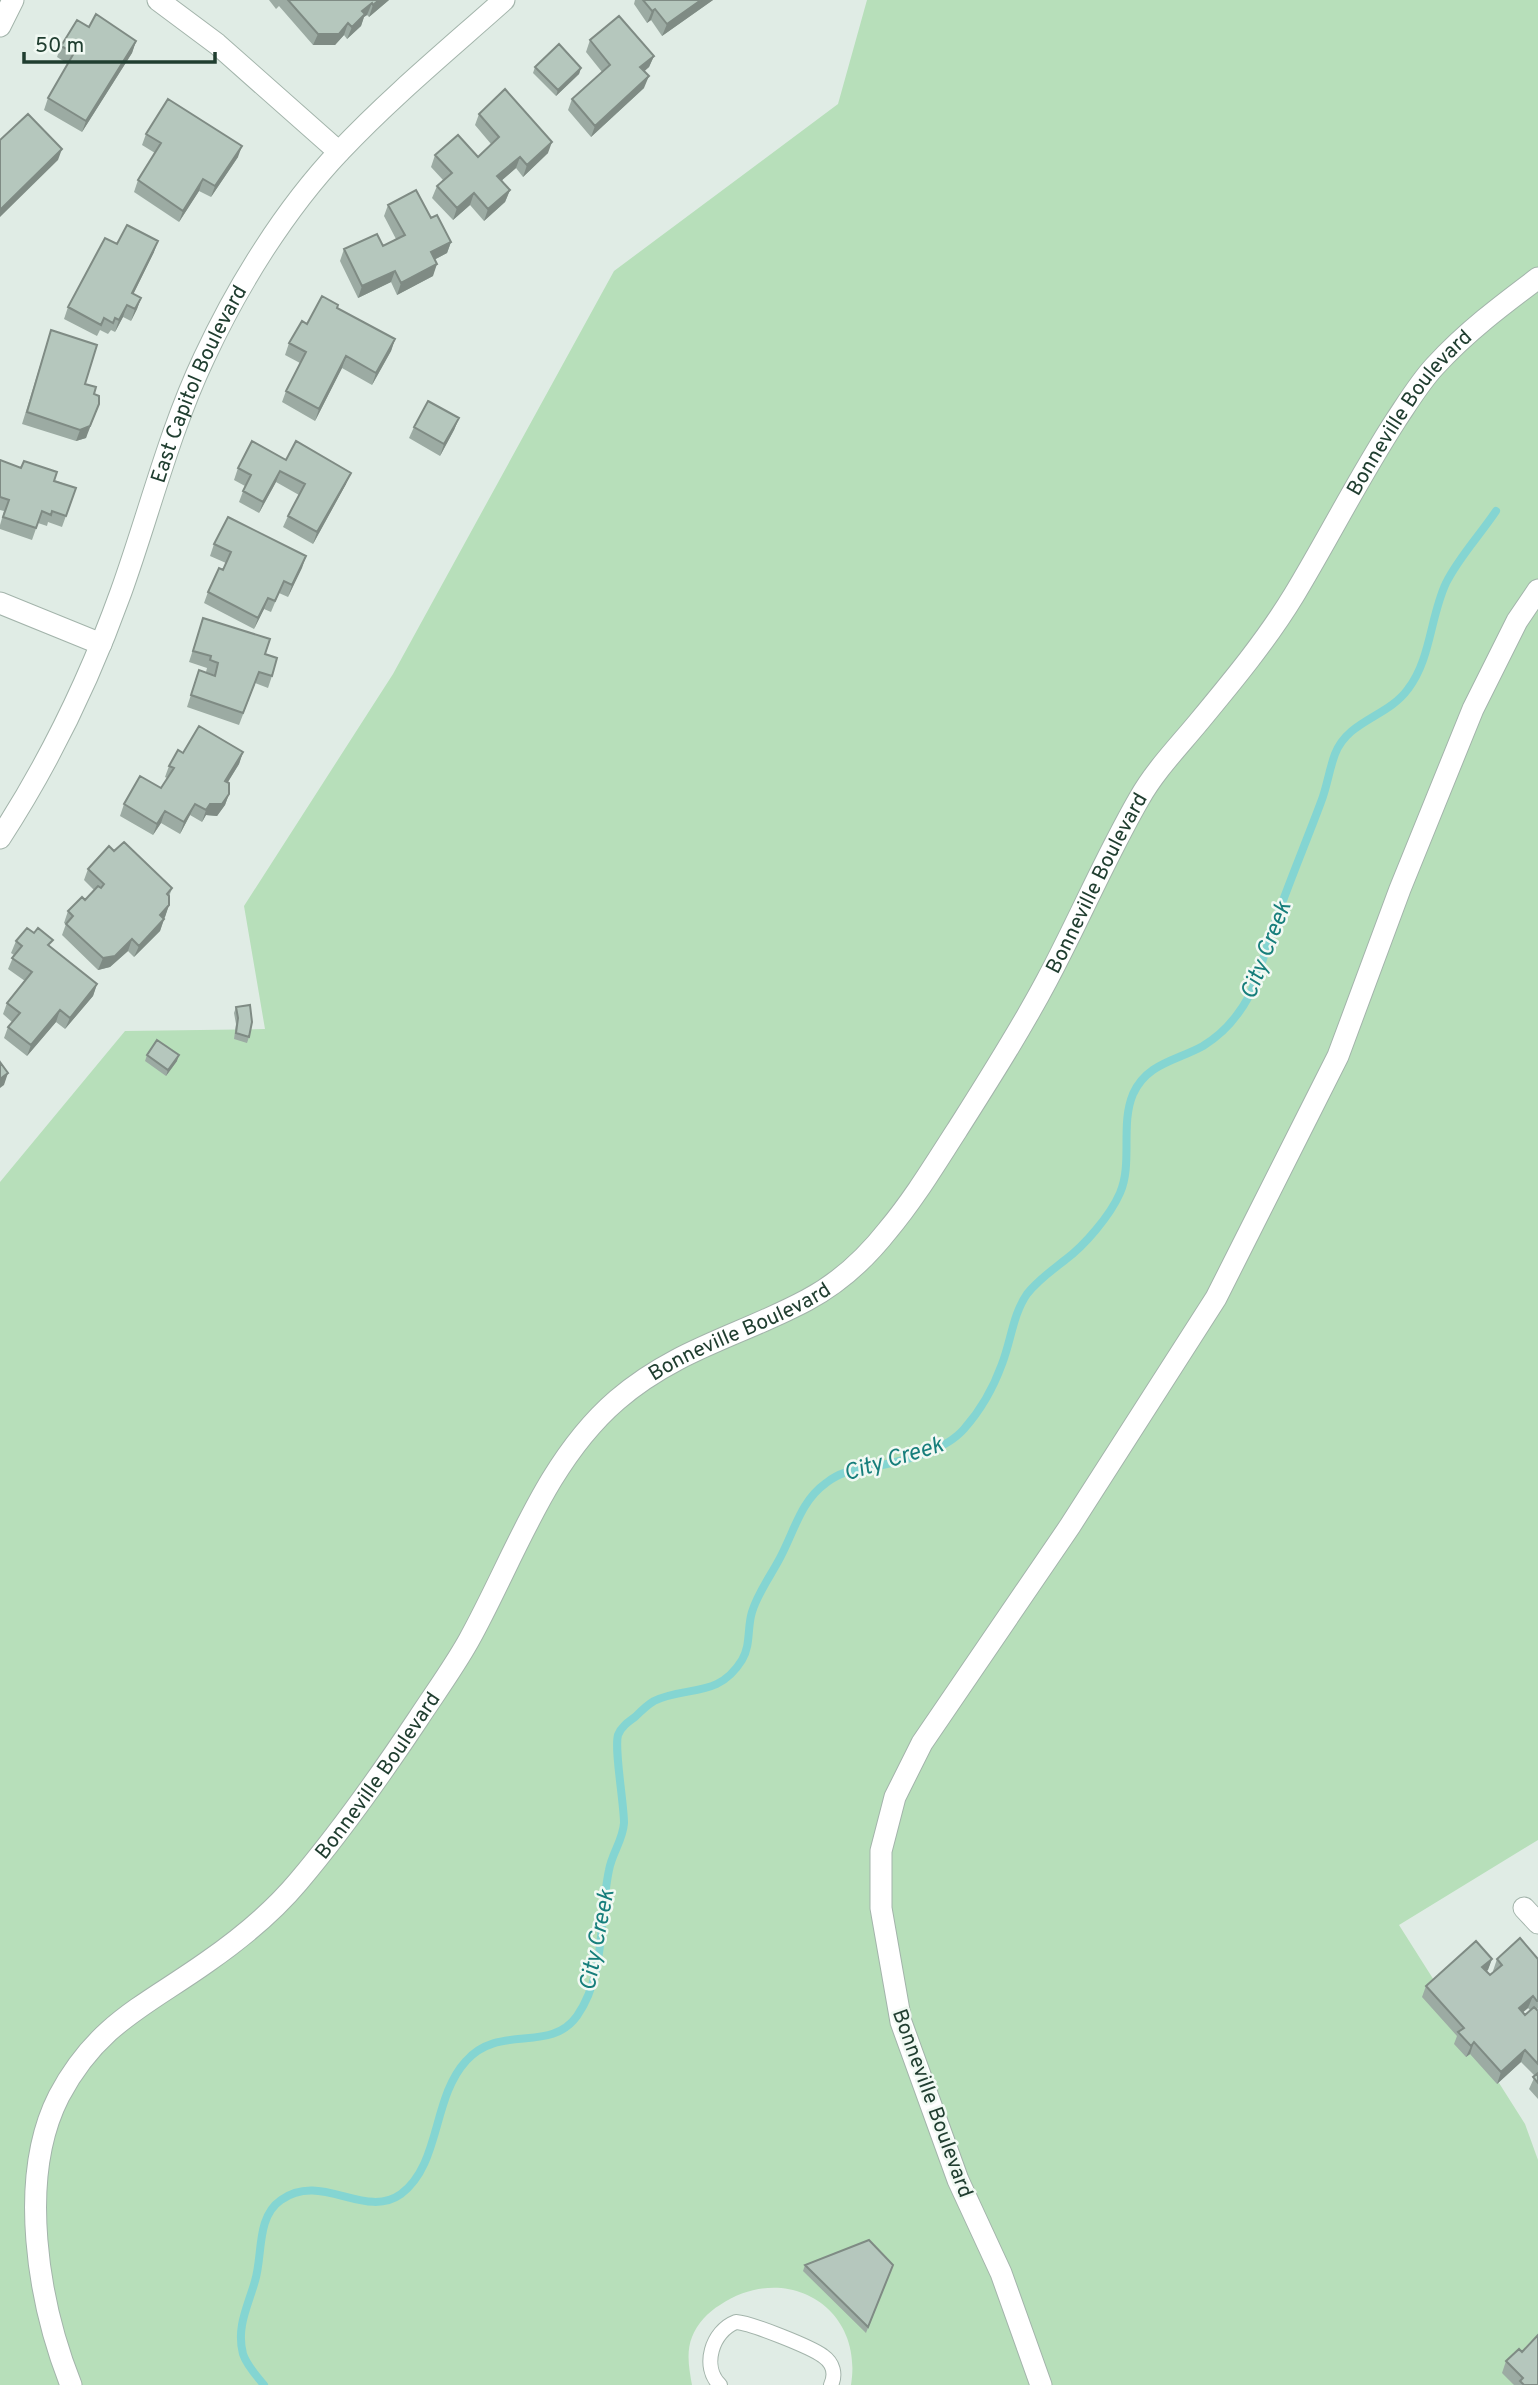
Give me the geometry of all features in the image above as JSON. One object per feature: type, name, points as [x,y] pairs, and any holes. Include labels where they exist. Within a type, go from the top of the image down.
[{"type":"street","points":[[0,26],[13,0]]},
{"type":"street","points":[[158,0],[217,44],[339,152]]},
{"type":"street","name":"East Capitol Boulevard","points":[[0,838],[50,754],[75,704],[101,644],[182,409],[232,303],[265,249],[339,152],[504,0]]},
{"type":"street","name":"Bonneville Boulevard","points":[[71,2385],[54,2334],[41,2269],[36,2207],[37,2172],[55,2103],[88,2051],[136,2007],[203,1965],[251,1928],[300,1880],[364,1801],[446,1678],[467,1643],[553,1476],[579,1441],[614,1402],[653,1372],[697,1348],[810,1298],[849,1272],[888,1231],[916,1194],[1045,985],[1142,793],[1271,631],[1404,407],[1433,368],[1472,330],[1538,278]]},
{"type":"street","name":"Bonneville Boulevard","points":[[1041,2385],[1001,2273],[958,2180],[901,2022],[881,1908],[881,1851],[895,1797],[928,1734],[1070,1526],[1216,1298],[1338,1056],[1473,709],[1511,632],[1538,590]]},
{"type":"street","points":[[0,603],[101,644]]},
{"type":"lane","points":[[720,2385],[715,2380],[711,2365],[711,2350],[718,2335],[736,2322],[753,2325],[823,2355],[833,2368],[834,2379],[831,2385]]},
{"type":"green space","points":[[867,0],[1538,0],[1538,1840],[1399,1925],[1525,2124],[1538,2160],[1538,2360],[1525,2385],[851,2385],[852,2357],[845,2333],[832,2313],[815,2299],[793,2290],[770,2288],[745,2293],[720,2305],[700,2323],[689,2349],[692,2385],[0,2385],[0,1182],[125,1031],[265,1029],[244,906],[393,674],[614,271],[838,104]]},
{"type":"building","points":[[288,0],[379,0],[362,11],[365,14],[352,27],[348,23],[339,34],[318,34]]},
{"type":"building","points":[[643,0],[701,0],[667,24],[655,9],[652,11]]},
{"type":"building","points":[[96,14],[136,41],[86,121],[48,98],[74,53],[61,46],[77,20],[89,27]]},
{"type":"building","points":[[619,16],[654,56],[640,67],[649,76],[595,126],[572,99],[610,65],[590,40]]},
{"type":"building","points":[[559,44],[581,68],[558,90],[535,67]]},
{"type":"building","points":[[505,89],[552,142],[527,165],[520,157],[497,176],[510,190],[488,209],[474,193],[457,208],[437,186],[452,173],[435,155],[458,135],[478,157],[499,137],[479,114]]},
{"type":"building","points":[[168,99],[242,146],[215,186],[203,179],[183,211],[138,180],[161,143],[146,134]]},
{"type":"building","points":[[28,114],[62,149],[0,210],[0,140]]},
{"type":"building","points":[[416,190],[431,218],[437,215],[451,242],[431,252],[437,264],[401,283],[395,271],[362,286],[344,249],[377,234],[383,246],[405,235],[388,205]]},
{"type":"building","points":[[127,225],[158,241],[132,293],[141,298],[135,309],[127,305],[119,320],[115,318],[113,323],[104,318],[101,325],[68,307],[105,238],[117,244]]},
{"type":"building","points":[[322,296],[338,305],[337,308],[395,339],[376,373],[346,356],[319,409],[286,391],[306,352],[289,343],[302,321],[307,324]]},
{"type":"building","points":[[51,330],[97,345],[85,384],[96,387],[94,394],[99,396],[99,404],[90,426],[80,430],[27,412]]},
{"type":"building","points":[[428,401],[459,418],[444,444],[414,427]]},
{"type":"building","points":[[252,441],[286,460],[296,441],[351,473],[317,532],[288,516],[305,484],[280,471],[263,502],[243,491],[251,475],[238,468]]},
{"type":"building","points":[[0,460],[21,468],[24,461],[57,472],[54,481],[76,488],[66,516],[42,511],[36,528],[3,517],[9,500],[0,497]]},
{"type":"building","points":[[228,517],[306,556],[292,585],[284,581],[275,601],[268,598],[258,618],[208,592],[219,568],[223,570],[231,552],[214,544]]},
{"type":"building","points":[[203,618],[270,639],[265,654],[277,658],[272,676],[259,672],[243,713],[191,695],[199,670],[215,676],[218,663],[210,660],[211,656],[193,651]]},
{"type":"building","points":[[199,726],[243,752],[225,781],[229,783],[229,794],[222,804],[210,804],[206,810],[195,804],[184,822],[165,811],[157,824],[124,804],[140,776],[161,788],[174,768],[169,766],[178,750],[183,753]]},
{"type":"building","points":[[124,842],[172,888],[167,894],[169,905],[160,915],[164,919],[139,946],[132,939],[115,956],[103,958],[66,924],[73,916],[68,911],[82,897],[85,900],[98,886],[101,888],[104,884],[88,869],[109,846],[114,851]]},
{"type":"building","points":[[27,928],[34,933],[38,928],[53,940],[48,945],[97,984],[70,1018],[60,1010],[31,1045],[8,1027],[20,1013],[7,1003],[32,972],[12,958],[22,946],[16,941]]},
{"type":"building","points":[[250,1005],[252,1022],[249,1037],[236,1033],[236,1007]]},
{"type":"building","points":[[157,1040],[179,1055],[168,1070],[147,1055]]},
{"type":"building","points":[[0,1062],[8,1073],[0,1079]]},
{"type":"building","points":[[1520,1938],[1538,1959],[1538,2001],[1533,1996],[1519,2008],[1525,2015],[1534,2007],[1538,2011],[1538,2064],[1525,2050],[1501,2072],[1474,2042],[1471,2046],[1458,2032],[1464,2028],[1426,1986],[1476,1941],[1492,1959],[1482,1967],[1490,1975],[1502,1965],[1497,1959]]},
{"type":"building","points":[[869,2240],[893,2265],[868,2327],[805,2265]]},
{"type":"building","points":[[1538,2335],[1538,2385],[1524,2385],[1520,2381],[1523,2378],[1506,2361],[1519,2349],[1522,2352]]},
{"type":"waterway","name":"City Creek","points":[[264,2385],[243,2354],[241,2335],[255,2281],[264,2226],[273,2207],[296,2192],[312,2190],[373,2202],[387,2201],[401,2194],[414,2181],[423,2166],[447,2093],[466,2061],[493,2043],[553,2034],[566,2027],[577,2016],[593,1982],[609,1870],[624,1823],[617,1752],[619,1732],[654,1701],[712,1686],[733,1672],[745,1654],[751,1618],[758,1597],[799,1516],[817,1490],[843,1473],[897,1462],[934,1450],[956,1437],[976,1414],[999,1372],[1018,1310],[1027,1294],[1088,1239],[1120,1193],[1126,1169],[1129,1106],[1139,1084],[1154,1069],[1213,1039],[1231,1022],[1245,1003],[1255,984],[1323,796],[1335,754],[1349,733],[1400,698],[1416,677],[1446,583],[1496,511]]}]
